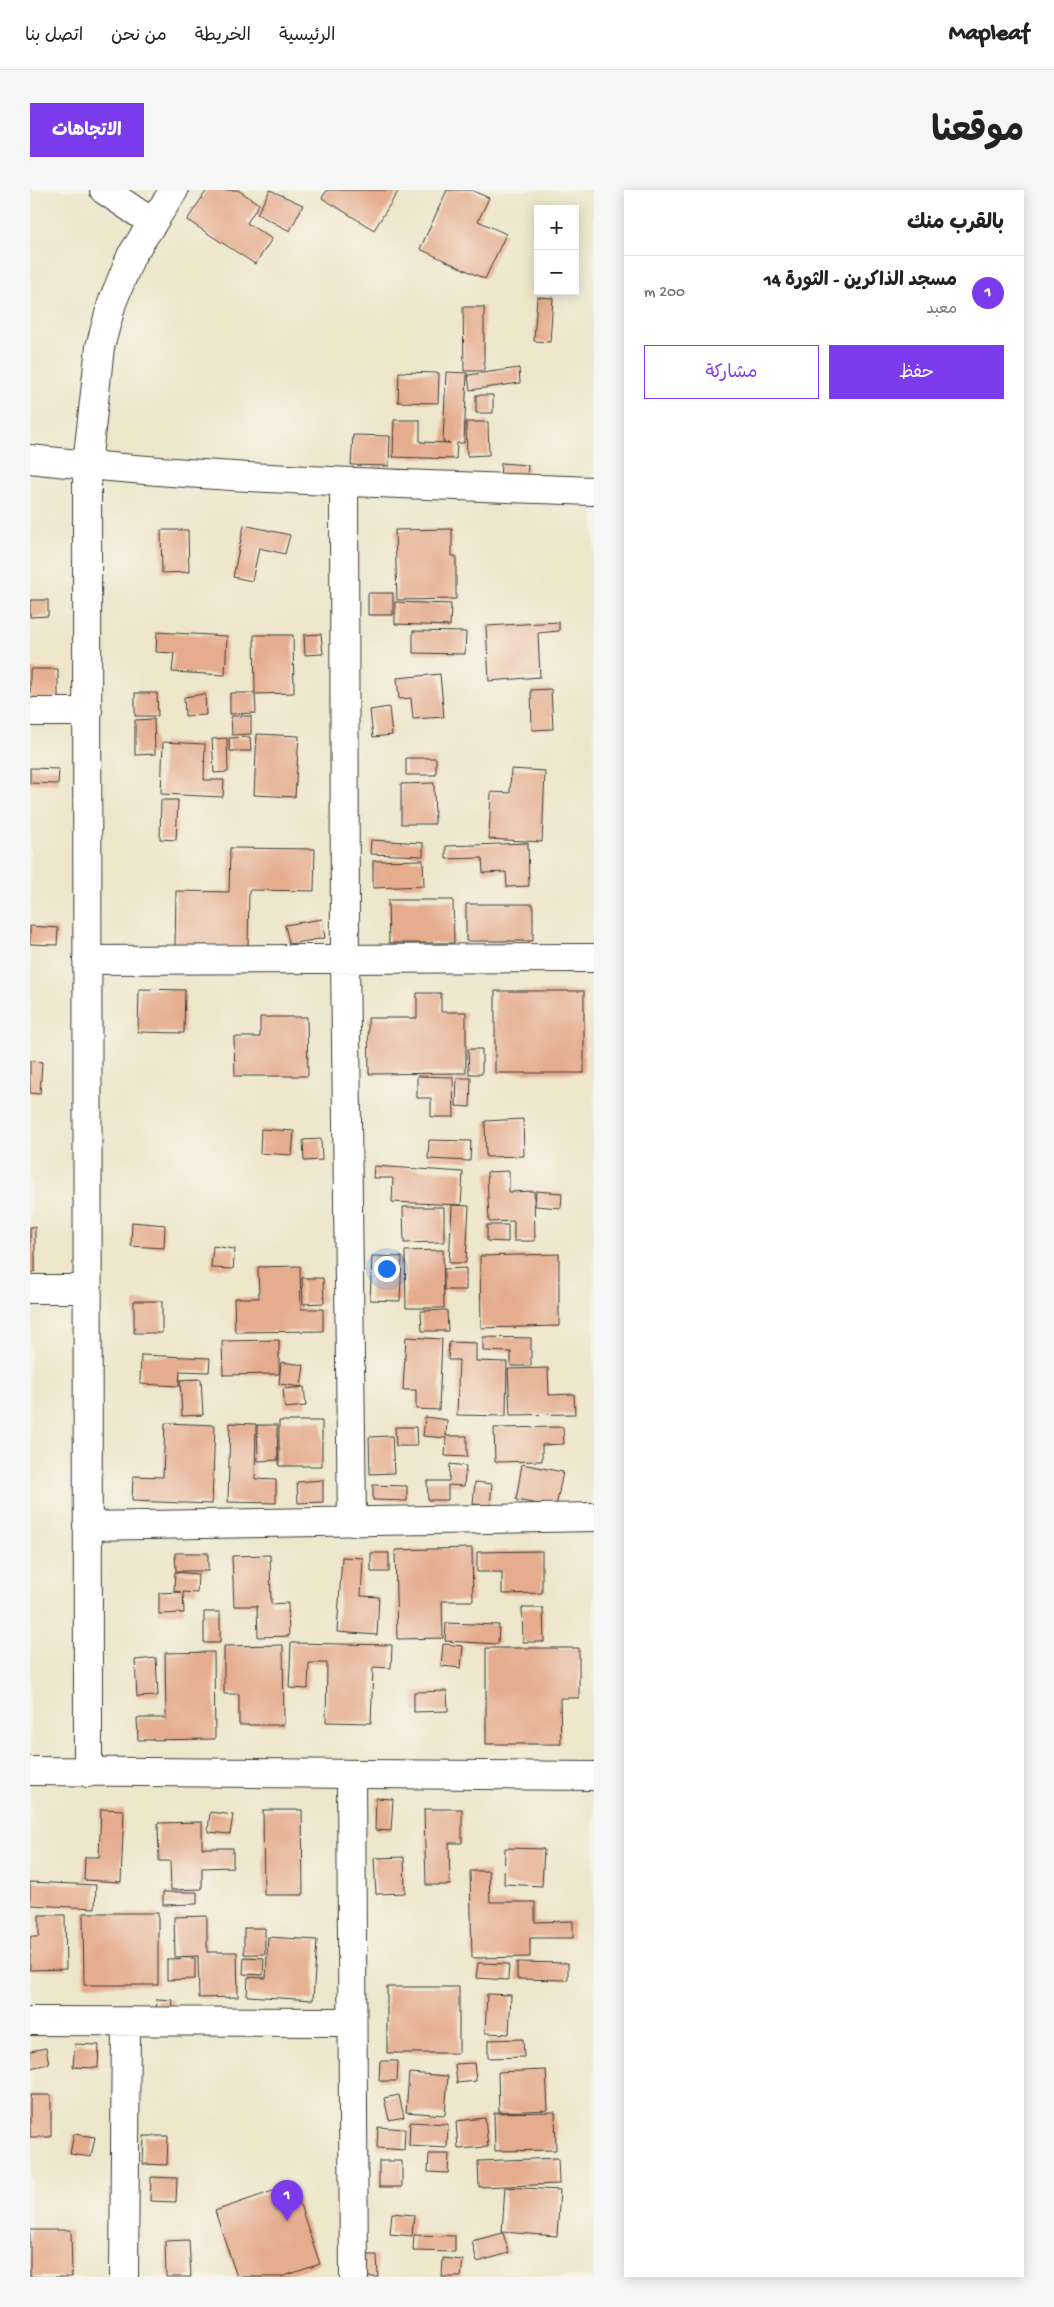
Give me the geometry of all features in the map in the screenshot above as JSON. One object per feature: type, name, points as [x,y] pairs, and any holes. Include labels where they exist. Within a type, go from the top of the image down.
[{"type":"street","points":[[104,190],[153,223]]},
{"type":"street","points":[[88,1772],[87,465],[100,347],[112,303],[131,256],[174,190]]},
{"type":"street","points":[[30,459],[87,465],[344,482],[594,491]]},
{"type":"street","points":[[344,482],[345,959],[352,1522]]},
{"type":"street","points":[[30,712],[88,712]]},
{"type":"street","points":[[87,960],[594,958]]},
{"type":"street","points":[[30,1289],[87,1289]]},
{"type":"street","points":[[87,1526],[594,1517]]},
{"type":"street","points":[[30,1771],[594,1776]]},
{"type":"street","points":[[351,1774],[350,2022],[354,2277]]},
{"type":"street","points":[[30,2021],[350,2022]]},
{"type":"street","points":[[124,2277],[126,2022]]},
{"type":"building","points":[[207,190],[238,190],[259,204],[247,223],[272,239],[255,264],[187,220]]},
{"type":"building","points":[[270,190],[303,205],[290,231],[257,214]]},
{"type":"building","points":[[327,190],[399,190],[374,230],[322,198]]},
{"type":"building","points":[[447,190],[471,190],[489,198],[478,221],[506,234],[485,279],[420,249]]},
{"type":"building","points":[[537,297],[553,298],[550,342],[534,341]]},
{"type":"building","points":[[463,307],[484,307],[484,371],[464,371]]},
{"type":"building","points":[[519,368],[520,383],[470,390],[468,375]]},
{"type":"building","points":[[399,372],[439,373],[438,403],[398,402]]},
{"type":"building","points":[[446,372],[467,373],[464,443],[457,443],[456,459],[393,457],[394,420],[420,420],[420,442],[450,443],[443,442]]},
{"type":"building","points":[[476,395],[493,395],[493,413],[476,413]]},
{"type":"building","points":[[466,422],[488,422],[489,455],[467,456]]},
{"type":"building","points":[[353,435],[390,436],[389,466],[351,465]]},
{"type":"building","points":[[501,463],[528,465],[527,482],[500,480]]},
{"type":"building","points":[[244,525],[290,535],[285,554],[259,548],[252,581],[233,577]]},
{"type":"building","points":[[452,529],[452,556],[456,556],[456,599],[397,600],[395,530]]},
{"type":"building","points":[[161,530],[188,530],[189,572],[162,573]]},
{"type":"building","points":[[368,593],[393,593],[393,615],[368,615]]},
{"type":"building","points":[[30,600],[48,600],[48,616],[30,617]]},
{"type":"building","points":[[395,602],[451,604],[450,626],[395,624]]},
{"type":"building","points":[[559,622],[559,631],[538,633],[540,677],[489,681],[486,626]]},
{"type":"building","points":[[413,631],[466,632],[465,654],[413,653]]},
{"type":"building","points":[[157,632],[227,636],[225,675],[172,672],[174,653],[156,652]]},
{"type":"building","points":[[321,634],[323,654],[305,655],[304,635]]},
{"type":"building","points":[[254,635],[293,635],[294,693],[255,694],[256,713],[230,714],[230,693],[255,693]]},
{"type":"building","points":[[30,669],[58,669],[58,698],[30,699]]},
{"type":"building","points":[[440,674],[444,717],[413,719],[411,698],[399,699],[397,678]]},
{"type":"building","points":[[551,689],[553,729],[532,730],[531,690]]},
{"type":"building","points":[[135,693],[157,693],[158,716],[135,716]]},
{"type":"building","points":[[205,694],[206,715],[185,716],[184,697]]},
{"type":"building","points":[[389,707],[392,735],[373,737],[370,710]]},
{"type":"building","points":[[231,716],[251,716],[251,734],[232,735]]},
{"type":"building","points":[[154,719],[155,754],[135,755],[135,720]]},
{"type":"building","points":[[257,734],[299,736],[295,797],[254,795]]},
{"type":"building","points":[[250,737],[251,751],[230,751],[229,738]]},
{"type":"building","points":[[227,738],[228,772],[214,773],[212,739]]},
{"type":"building","points":[[163,742],[205,744],[204,780],[224,780],[223,797],[161,794]]},
{"type":"building","points":[[406,758],[436,758],[436,775],[406,775]]},
{"type":"building","points":[[30,768],[59,769],[58,784],[30,783]]},
{"type":"building","points":[[511,769],[545,771],[542,842],[489,839],[491,792],[510,793]]},
{"type":"building","points":[[434,783],[435,824],[401,824],[401,784]]},
{"type":"building","points":[[161,800],[178,800],[176,840],[160,839]]},
{"type":"building","points":[[371,840],[423,843],[423,856],[370,854]]},
{"type":"building","points":[[528,843],[529,886],[507,887],[506,872],[483,873],[482,858],[446,859],[446,846]]},
{"type":"building","points":[[230,848],[315,849],[314,891],[249,890],[248,947],[175,946],[176,891],[229,892]]},
{"type":"building","points":[[423,860],[424,886],[373,888],[373,861]]},
{"type":"building","points":[[388,900],[453,900],[454,943],[389,943]]},
{"type":"building","points":[[466,904],[533,904],[533,941],[466,941]]},
{"type":"building","points":[[322,919],[325,938],[289,944],[285,925]]},
{"type":"building","points":[[30,926],[58,928],[57,945],[30,944]]},
{"type":"building","points":[[139,989],[185,990],[184,1033],[138,1032]]},
{"type":"building","points":[[495,991],[584,991],[584,1073],[495,1073]]},
{"type":"building","points":[[417,993],[441,993],[441,1012],[466,1012],[466,1073],[369,1074],[368,1018],[417,1018]]},
{"type":"building","points":[[260,1017],[307,1017],[308,1076],[235,1076],[234,1037],[260,1037]]},
{"type":"building","points":[[468,1049],[482,1049],[482,1074],[469,1074]]},
{"type":"building","points":[[30,1061],[42,1062],[40,1094],[30,1093]]},
{"type":"building","points":[[417,1076],[453,1077],[454,1117],[431,1117],[431,1098],[417,1098]]},
{"type":"building","points":[[457,1078],[471,1078],[470,1107],[456,1106]]},
{"type":"building","points":[[523,1119],[524,1156],[486,1157],[485,1121]]},
{"type":"building","points":[[261,1129],[294,1131],[292,1155],[260,1153]]},
{"type":"building","points":[[321,1139],[322,1160],[304,1161],[303,1140]]},
{"type":"building","points":[[429,1140],[471,1141],[470,1161],[428,1159]]},
{"type":"building","points":[[374,1166],[463,1172],[461,1205],[392,1202],[393,1178],[373,1178]]},
{"type":"building","points":[[509,1171],[509,1192],[534,1191],[535,1241],[514,1241],[514,1221],[489,1222],[487,1172]]},
{"type":"building","points":[[536,1191],[562,1193],[561,1208],[535,1206]]},
{"type":"building","points":[[452,1205],[469,1206],[466,1263],[449,1263]]},
{"type":"building","points":[[403,1207],[444,1207],[444,1242],[404,1243]]},
{"type":"building","points":[[132,1222],[165,1225],[164,1248],[131,1246]]},
{"type":"building","points":[[487,1225],[508,1225],[508,1242],[487,1241]]},
{"type":"building","points":[[30,1227],[35,1227],[35,1272],[30,1272]]},
{"type":"building","points":[[213,1246],[235,1249],[233,1269],[211,1268]]},
{"type":"building","points":[[443,1250],[444,1308],[406,1308],[405,1251]]},
{"type":"building","points":[[559,1254],[559,1326],[481,1328],[480,1256]]},
{"type":"building","points":[[372,1256],[402,1257],[400,1301],[370,1300]]},
{"type":"building","points":[[300,1266],[301,1309],[323,1309],[323,1331],[235,1332],[234,1298],[259,1298],[258,1267]]},
{"type":"building","points":[[466,1268],[466,1290],[444,1290],[444,1269]]},
{"type":"building","points":[[302,1278],[323,1278],[324,1303],[303,1304]]},
{"type":"building","points":[[134,1301],[162,1301],[162,1333],[134,1333]]},
{"type":"building","points":[[447,1310],[448,1331],[422,1331],[421,1311]]},
{"type":"building","points":[[406,1337],[442,1339],[439,1410],[416,1409],[416,1390],[403,1390]]},
{"type":"building","points":[[483,1337],[531,1338],[531,1366],[511,1366],[511,1352],[483,1351]]},
{"type":"building","points":[[279,1340],[279,1374],[223,1375],[222,1341]]},
{"type":"building","points":[[449,1342],[476,1343],[476,1361],[507,1362],[506,1416],[457,1415],[459,1360],[448,1360]]},
{"type":"building","points":[[141,1355],[210,1358],[209,1372],[180,1371],[179,1386],[140,1384]]},
{"type":"building","points":[[281,1362],[304,1365],[301,1387],[279,1384]]},
{"type":"building","points":[[548,1368],[549,1395],[574,1394],[575,1414],[510,1415],[508,1369]]},
{"type":"building","points":[[201,1379],[203,1415],[182,1416],[180,1380]]},
{"type":"building","points":[[304,1387],[306,1406],[285,1408],[283,1389]]},
{"type":"building","points":[[425,1417],[447,1420],[446,1436],[467,1436],[467,1457],[445,1456],[446,1438],[423,1436]]},
{"type":"building","points":[[279,1421],[322,1421],[322,1466],[279,1466]]},
{"type":"building","points":[[165,1423],[215,1425],[212,1504],[132,1501],[133,1476],[163,1477]]},
{"type":"building","points":[[230,1423],[256,1424],[255,1479],[276,1480],[276,1503],[228,1502]]},
{"type":"building","points":[[257,1425],[277,1425],[278,1460],[258,1461]]},
{"type":"building","points":[[395,1427],[416,1427],[417,1446],[396,1446]]},
{"type":"building","points":[[563,1427],[564,1444],[542,1445],[542,1461],[495,1462],[494,1428]]},
{"type":"building","points":[[392,1436],[394,1473],[370,1474],[369,1437]]},
{"type":"building","points":[[450,1464],[466,1466],[464,1486],[448,1485],[448,1500],[428,1500],[427,1481],[449,1481]]},
{"type":"building","points":[[522,1464],[563,1472],[556,1507],[516,1500]]},
{"type":"building","points":[[323,1480],[323,1502],[298,1503],[297,1482]]},
{"type":"building","points":[[475,1482],[492,1484],[490,1506],[473,1504]]},
{"type":"building","points":[[373,1485],[407,1486],[407,1501],[373,1500]]},
{"type":"building","points":[[472,1548],[473,1601],[442,1601],[443,1638],[397,1639],[395,1550]]},
{"type":"building","points":[[542,1551],[542,1593],[502,1594],[502,1572],[477,1572],[477,1552]]},
{"type":"building","points":[[175,1553],[208,1553],[208,1571],[176,1571]]},
{"type":"building","points":[[371,1553],[389,1553],[389,1572],[371,1572]]},
{"type":"building","points":[[270,1555],[271,1604],[288,1603],[289,1636],[258,1637],[257,1606],[234,1606],[232,1556]]},
{"type":"building","points":[[342,1557],[363,1558],[361,1596],[379,1597],[377,1635],[337,1632]]},
{"type":"building","points":[[175,1572],[198,1574],[197,1593],[183,1592],[184,1613],[159,1614],[159,1593],[181,1592],[174,1591]]},
{"type":"building","points":[[522,1608],[543,1608],[544,1642],[523,1642]]},
{"type":"building","points":[[204,1612],[220,1612],[220,1643],[204,1643]]},
{"type":"building","points":[[446,1623],[499,1625],[498,1644],[445,1641]]},
{"type":"building","points":[[291,1643],[392,1645],[391,1668],[373,1667],[371,1723],[326,1722],[327,1663],[309,1663],[308,1689],[289,1688]]},
{"type":"building","points":[[443,1644],[463,1646],[461,1668],[441,1666]]},
{"type":"building","points":[[283,1645],[284,1725],[239,1725],[239,1694],[224,1694],[224,1646]]},
{"type":"building","points":[[486,1648],[579,1648],[579,1698],[560,1698],[561,1744],[486,1744]]},
{"type":"building","points":[[214,1652],[215,1739],[138,1740],[137,1718],[166,1718],[165,1653]]},
{"type":"building","points":[[156,1658],[158,1696],[137,1697],[135,1660]]},
{"type":"building","points":[[447,1691],[448,1711],[414,1712],[414,1692]]},
{"type":"building","points":[[376,1798],[393,1799],[391,1831],[375,1830]]},
{"type":"building","points":[[101,1809],[124,1810],[121,1882],[84,1880],[85,1857],[99,1857]]},
{"type":"building","points":[[424,1809],[462,1809],[462,1843],[449,1843],[450,1885],[426,1885]]},
{"type":"building","points":[[263,1810],[302,1810],[303,1895],[264,1895]]},
{"type":"building","points":[[210,1812],[233,1815],[230,1834],[208,1832]]},
{"type":"building","points":[[202,1822],[202,1848],[233,1848],[233,1867],[202,1868],[202,1889],[171,1890],[170,1861],[159,1861],[158,1823]]},
{"type":"building","points":[[505,1848],[544,1849],[542,1886],[504,1884]]},
{"type":"building","points":[[404,1857],[405,1893],[376,1894],[374,1858]]},
{"type":"building","points":[[470,1871],[489,1871],[490,1902],[535,1902],[535,1922],[573,1921],[573,1938],[530,1938],[530,1957],[472,1958]]},
{"type":"building","points":[[30,1882],[96,1885],[95,1908],[30,1905]]},
{"type":"building","points":[[163,1892],[197,1892],[197,1904],[163,1905]]},
{"type":"building","points":[[83,1913],[158,1913],[158,1985],[84,1985]]},
{"type":"building","points":[[39,1915],[65,1915],[66,1969],[30,1970],[30,1937],[39,1937]]},
{"type":"building","points":[[207,1916],[207,1952],[237,1952],[238,1997],[199,1998],[198,1956],[175,1957],[174,1917]]},
{"type":"building","points":[[244,1928],[265,1928],[265,1954],[244,1954]]},
{"type":"building","points":[[268,1937],[317,1940],[313,2000],[247,1996],[248,1977],[266,1978]]},
{"type":"building","points":[[244,1957],[264,1958],[263,1975],[243,1974]]},
{"type":"building","points":[[195,1958],[195,1979],[167,1980],[167,1959]]},
{"type":"building","points":[[517,1962],[568,1963],[568,1980],[517,1979]]},
{"type":"building","points":[[478,1963],[509,1964],[508,1980],[476,1978]]},
{"type":"building","points":[[387,1987],[459,1987],[459,2053],[387,2053]]},
{"type":"building","points":[[487,1994],[511,1995],[509,2034],[485,2033]]},
{"type":"building","points":[[157,1999],[173,2000],[171,2023],[155,2022]]},
{"type":"building","points":[[523,2039],[524,2057],[488,2058],[488,2040]]},
{"type":"building","points":[[75,2044],[99,2045],[98,2068],[73,2067]]},
{"type":"building","points":[[46,2048],[49,2064],[30,2068],[30,2051]]},
{"type":"building","points":[[380,2061],[398,2061],[397,2081],[379,2081]]},
{"type":"building","points":[[474,2063],[476,2081],[457,2083],[455,2064]]},
{"type":"building","points":[[546,2070],[548,2110],[499,2112],[498,2072]]},
{"type":"building","points":[[409,2073],[448,2076],[445,2115],[406,2112]]},
{"type":"building","points":[[30,2095],[51,2095],[51,2137],[30,2137]]},
{"type":"building","points":[[399,2095],[404,2117],[389,2120],[384,2098]]},
{"type":"building","points":[[555,2112],[556,2150],[495,2151],[494,2113]]},
{"type":"building","points":[[485,2118],[488,2147],[458,2149],[456,2121]]},
{"type":"building","points":[[410,2122],[448,2124],[447,2148],[409,2146]]},
{"type":"building","points":[[378,2127],[405,2129],[404,2150],[377,2148]]},
{"type":"building","points":[[74,2134],[95,2137],[91,2157],[70,2154]]},
{"type":"building","points":[[144,2136],[168,2136],[167,2165],[143,2164]]},
{"type":"building","points":[[429,2154],[449,2154],[448,2173],[428,2172]]},
{"type":"building","points":[[558,2158],[559,2184],[479,2187],[478,2161]]},
{"type":"building","points":[[379,2161],[402,2161],[402,2187],[379,2187]]},
{"type":"building","points":[[151,2177],[177,2178],[176,2202],[150,2201]]},
{"type":"building","points":[[293,2184],[320,2264],[281,2277],[237,2277],[215,2211]]},
{"type":"building","points":[[505,2187],[560,2190],[557,2236],[502,2232]]},
{"type":"building","points":[[392,2213],[414,2215],[412,2236],[390,2234]]},
{"type":"building","points":[[30,2230],[71,2230],[72,2277],[30,2277]]},
{"type":"building","points":[[503,2233],[509,2253],[477,2262],[472,2241]]},
{"type":"building","points":[[414,2235],[455,2236],[455,2252],[413,2251]]},
{"type":"building","points":[[189,2240],[191,2277],[166,2277],[165,2241]]},
{"type":"building","points":[[361,2255],[377,2255],[378,2277],[361,2277]]},
{"type":"building","points":[[443,2258],[463,2260],[461,2277],[442,2277]]},
{"type":"place","name":"مسجد الذاكرين - الثورة 14","points":[[287,2221]]}]
